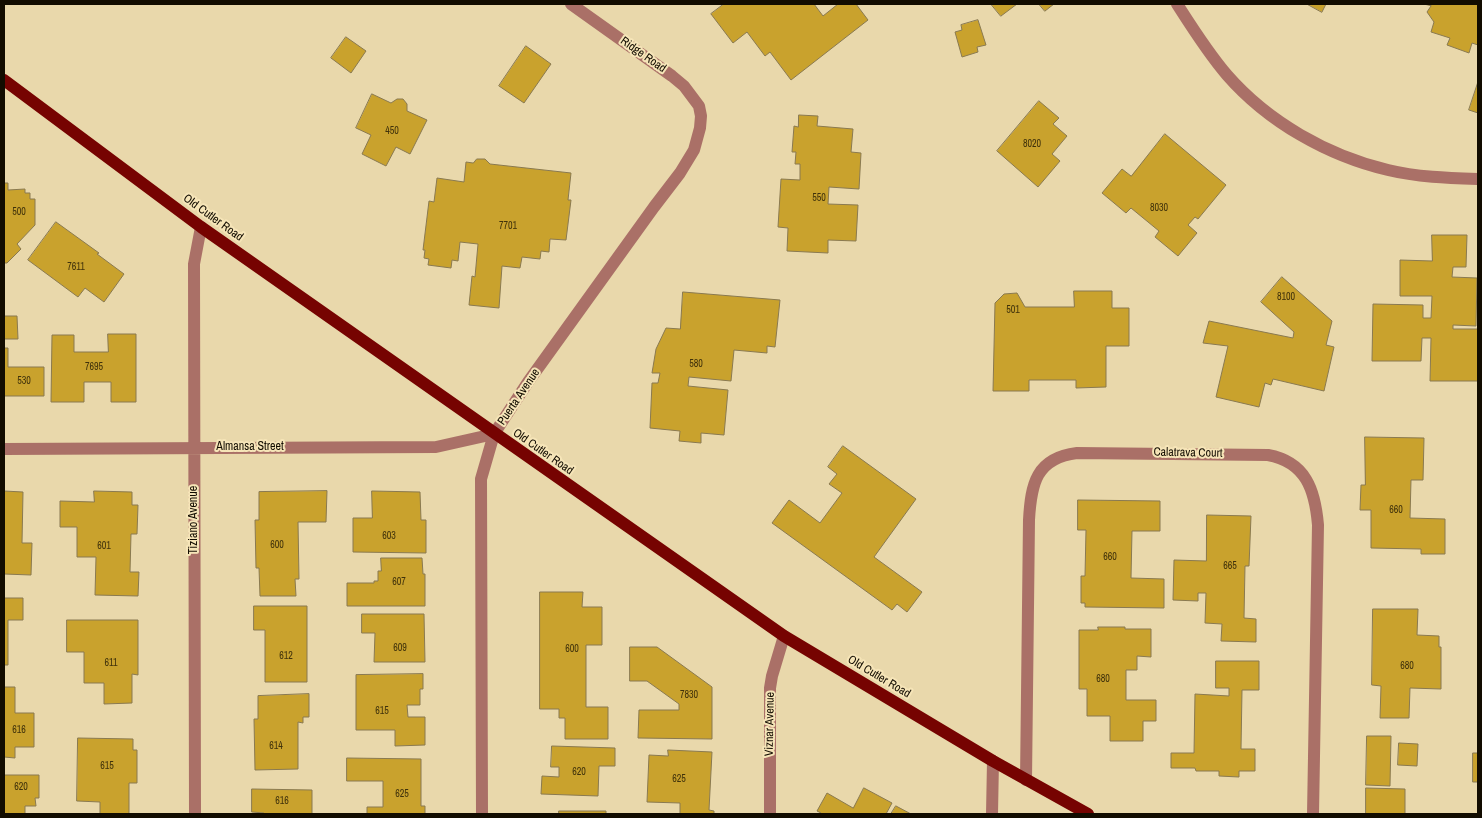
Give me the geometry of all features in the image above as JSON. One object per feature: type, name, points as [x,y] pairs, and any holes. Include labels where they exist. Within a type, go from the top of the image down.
[{"type":"main road","name":"Old Cutler Road","points":[[4,80],[201,227],[784,636],[993,761],[1088,814]]},
{"type":"street","name":"Ridge Road","points":[[571,4],[672,76],[693,96],[702,116]]},
{"type":"street","points":[[1177,4],[1200,41],[1228,76],[1260,108],[1300,134],[1344,155],[1389,170],[1414,175],[1478,179]]},
{"type":"street","name":"Puerta Avenue","points":[[482,814],[481,479],[494,434],[533,374],[680,174],[694,150],[702,116]]},
{"type":"street","name":"Tiziano Avenue","points":[[194,814],[194,264],[201,227]]},
{"type":"street","name":"Almansa Street","points":[[4,449],[436,447],[494,434]]},
{"type":"street","name":"Calatrava Court","points":[[1026,780],[1029,520],[1031,492],[1040,471],[1064,454],[1077,453],[1268,455],[1288,460],[1303,474],[1310,485],[1316,508],[1318,525],[1313,814]]},
{"type":"street","name":"Viznar Avenue","points":[[770,814],[770,688],[784,636]]},
{"type":"street","points":[[992,814],[993,761]]},
{"type":"building","points":[[724,4],[814,4],[823,16],[838,4],[856,4],[868,20],[791,80],[770,52],[765,56],[747,32],[733,43],[711,14]]},
{"type":"building","points":[[991,4],[1017,4],[1001,16]]},
{"type":"building","points":[[1039,4],[1054,4],[1045,11]]},
{"type":"building","points":[[1307,4],[1326,4],[1322,12]]},
{"type":"building","points":[[1424,4],[1478,4],[1478,45],[1472,43],[1469,53],[1447,45],[1450,38],[1431,32],[1434,22],[1427,12],[1431,6]]},
{"type":"building","points":[[978,20],[986,45],[977,47],[978,52],[962,57],[955,32],[962,30],[961,25]]},
{"type":"building","points":[[346,37],[366,51],[351,73],[331,58]]},
{"type":"building","points":[[526,46],[551,64],[524,103],[499,86]]},
{"type":"building","points":[[1478,82],[1478,113],[1469,110]]},
{"type":"building","points":[[372,94],[391,103],[397,99],[403,99],[407,104],[407,111],[427,120],[410,154],[396,147],[386,166],[362,154],[371,135],[356,128]]},
{"type":"building","points":[[1039,101],[1059,118],[1053,124],[1067,136],[1052,154],[1060,161],[1038,187],[997,151]]},
{"type":"building","points":[[799,115],[818,116],[817,126],[853,129],[851,152],[861,153],[859,189],[829,187],[828,204],[858,205],[856,241],[828,240],[828,253],[787,251],[788,228],[778,227],[781,179],[800,180],[800,164],[795,164],[796,152],[792,152],[794,126],[798,127]]},
{"type":"building","points":[[1165,134],[1226,185],[1198,219],[1195,217],[1188,225],[1197,233],[1178,256],[1155,237],[1159,231],[1131,208],[1126,213],[1102,193],[1122,169],[1131,176]]},
{"type":"building","points":[[477,159],[485,159],[490,164],[571,173],[568,200],[571,200],[566,240],[550,239],[549,252],[541,251],[540,259],[522,257],[520,268],[502,266],[499,308],[469,305],[472,276],[475,277],[478,244],[460,242],[458,261],[452,260],[451,268],[428,265],[429,259],[424,258],[425,250],[423,250],[429,201],[434,202],[437,178],[464,182],[466,162],[473,163]]},
{"type":"building","points":[[4,183],[8,183],[8,190],[25,189],[25,193],[30,193],[30,199],[35,199],[35,225],[17,244],[21,249],[7,263],[4,263]]},
{"type":"building","points":[[56,222],[124,274],[104,302],[85,288],[78,297],[28,260]]},
{"type":"building","points":[[1432,235],[1467,235],[1466,267],[1453,267],[1452,277],[1477,278],[1476,326],[1453,325],[1453,329],[1478,329],[1478,381],[1430,381],[1431,338],[1422,338],[1421,361],[1372,361],[1373,304],[1423,305],[1423,318],[1431,318],[1432,296],[1400,296],[1400,260],[1432,261]]},
{"type":"building","points":[[1282,277],[1332,321],[1326,345],[1334,347],[1324,391],[1273,379],[1271,385],[1265,383],[1259,407],[1216,397],[1228,346],[1203,343],[1209,321],[1293,338],[1294,332],[1261,302]]},
{"type":"building","points":[[1074,291],[1112,291],[1112,308],[1129,308],[1129,346],[1106,346],[1106,387],[1076,388],[1076,380],[1029,380],[1029,391],[993,391],[995,303],[1004,294],[1017,293],[1025,307],[1074,307]]},
{"type":"building","points":[[683,292],[780,300],[775,347],[767,346],[767,353],[734,350],[731,381],[689,377],[688,386],[728,390],[724,435],[701,433],[701,443],[679,441],[680,431],[650,428],[652,383],[658,383],[660,373],[652,373],[656,349],[666,328],[680,329]]},
{"type":"building","points":[[4,316],[17,316],[18,339],[4,339]]},
{"type":"building","points":[[108,334],[136,334],[136,402],[111,402],[111,382],[84,382],[84,402],[51,402],[52,335],[74,335],[74,352],[108,352]]},
{"type":"building","points":[[4,348],[8,348],[8,367],[44,367],[44,396],[4,396]]},
{"type":"building","points":[[1365,437],[1424,438],[1423,480],[1411,480],[1410,518],[1445,519],[1445,554],[1421,554],[1421,549],[1371,548],[1371,510],[1360,510],[1361,485],[1365,485]]},
{"type":"building","points":[[843,446],[916,499],[874,557],[922,592],[907,612],[897,604],[892,610],[772,523],[789,500],[820,523],[842,493],[829,484],[837,474],[828,467]]},
{"type":"building","points":[[4,491],[23,492],[22,543],[32,543],[31,575],[4,574]]},
{"type":"building","points":[[94,491],[132,492],[132,505],[138,505],[137,534],[131,534],[130,572],[139,572],[138,596],[95,595],[96,557],[77,557],[77,527],[60,527],[60,501],[94,502]]},
{"type":"building","points":[[327,491],[326,522],[298,522],[299,579],[295,579],[296,596],[260,596],[259,568],[256,568],[255,520],[259,520],[259,492]]},
{"type":"building","points":[[372,491],[420,492],[421,520],[426,520],[426,553],[353,552],[353,518],[372,518]]},
{"type":"building","points":[[1078,500],[1160,501],[1160,531],[1132,531],[1131,578],[1164,579],[1164,608],[1085,607],[1085,603],[1081,603],[1081,576],[1085,576],[1086,530],[1078,530]]},
{"type":"building","points":[[1207,515],[1251,516],[1249,566],[1245,566],[1244,618],[1256,619],[1256,642],[1221,641],[1222,624],[1205,623],[1206,593],[1198,593],[1198,601],[1173,600],[1174,560],[1206,561]]},
{"type":"building","points":[[381,558],[422,558],[423,574],[425,574],[425,606],[347,606],[347,583],[374,583],[374,581],[378,581],[378,571],[381,571]]},
{"type":"building","points":[[540,592],[583,592],[582,607],[602,607],[602,645],[586,645],[586,707],[608,707],[608,739],[565,739],[565,718],[559,718],[559,709],[540,709]]},
{"type":"building","points":[[4,598],[23,598],[23,620],[8,620],[8,665],[4,665]]},
{"type":"building","points":[[254,606],[307,606],[307,682],[265,682],[265,630],[254,630]]},
{"type":"building","points":[[1373,609],[1418,609],[1417,635],[1439,636],[1439,647],[1441,647],[1441,689],[1410,688],[1409,718],[1380,718],[1381,686],[1372,685]]},
{"type":"building","points":[[362,614],[424,614],[425,662],[374,662],[375,633],[362,633]]},
{"type":"building","points":[[67,620],[138,620],[138,675],[132,674],[132,703],[104,704],[104,683],[84,683],[84,652],[67,652]]},
{"type":"building","points":[[1098,627],[1151,629],[1151,657],[1137,656],[1137,670],[1126,670],[1126,700],[1156,700],[1156,721],[1143,721],[1143,741],[1110,741],[1110,716],[1087,716],[1087,689],[1079,689],[1079,630],[1098,630]]},
{"type":"building","points":[[630,647],[657,647],[712,687],[712,739],[638,738],[639,710],[679,710],[679,704],[647,681],[630,681]]},
{"type":"building","points":[[1216,661],[1259,661],[1259,690],[1242,690],[1241,749],[1255,749],[1255,771],[1239,771],[1239,777],[1219,776],[1219,771],[1171,768],[1171,753],[1194,753],[1195,694],[1229,696],[1229,688],[1216,688]]},
{"type":"building","points":[[423,674],[423,689],[420,689],[420,705],[407,705],[408,717],[425,717],[425,745],[395,746],[395,730],[356,730],[356,675]]},
{"type":"building","points":[[4,687],[15,687],[15,713],[34,713],[34,747],[15,747],[15,758],[4,757]]},
{"type":"building","points":[[309,694],[309,717],[303,717],[303,723],[298,722],[298,769],[255,770],[254,719],[258,719],[258,696]]},
{"type":"building","points":[[1367,736],[1391,736],[1390,786],[1366,785]]},
{"type":"building","points":[[78,738],[133,739],[133,750],[137,750],[137,783],[129,783],[129,814],[100,814],[100,802],[77,801]]},
{"type":"building","points":[[1399,743],[1418,744],[1417,766],[1398,765]]},
{"type":"building","points":[[552,746],[615,748],[615,766],[599,766],[598,796],[541,794],[542,776],[559,777],[559,767],[551,767]]},
{"type":"building","points":[[668,750],[712,752],[709,810],[714,811],[714,814],[680,814],[680,803],[647,802],[649,755],[668,756]]},
{"type":"building","points":[[1473,753],[1478,753],[1478,782],[1473,782]]},
{"type":"building","points":[[347,758],[421,759],[421,806],[425,806],[425,814],[367,814],[367,807],[383,807],[383,781],[347,781]]},
{"type":"building","points":[[4,775],[39,775],[39,798],[35,798],[36,806],[25,806],[25,814],[4,814]]},
{"type":"building","points":[[864,788],[892,803],[886,814],[820,814],[817,811],[827,793],[853,808]]},
{"type":"building","points":[[1366,788],[1405,789],[1405,814],[1366,814]]},
{"type":"building","points":[[252,789],[312,790],[312,814],[264,814],[252,812]]},
{"type":"building","points":[[896,806],[911,814],[891,814]]},
{"type":"building","points":[[559,811],[606,811],[606,814],[559,814]]}]
